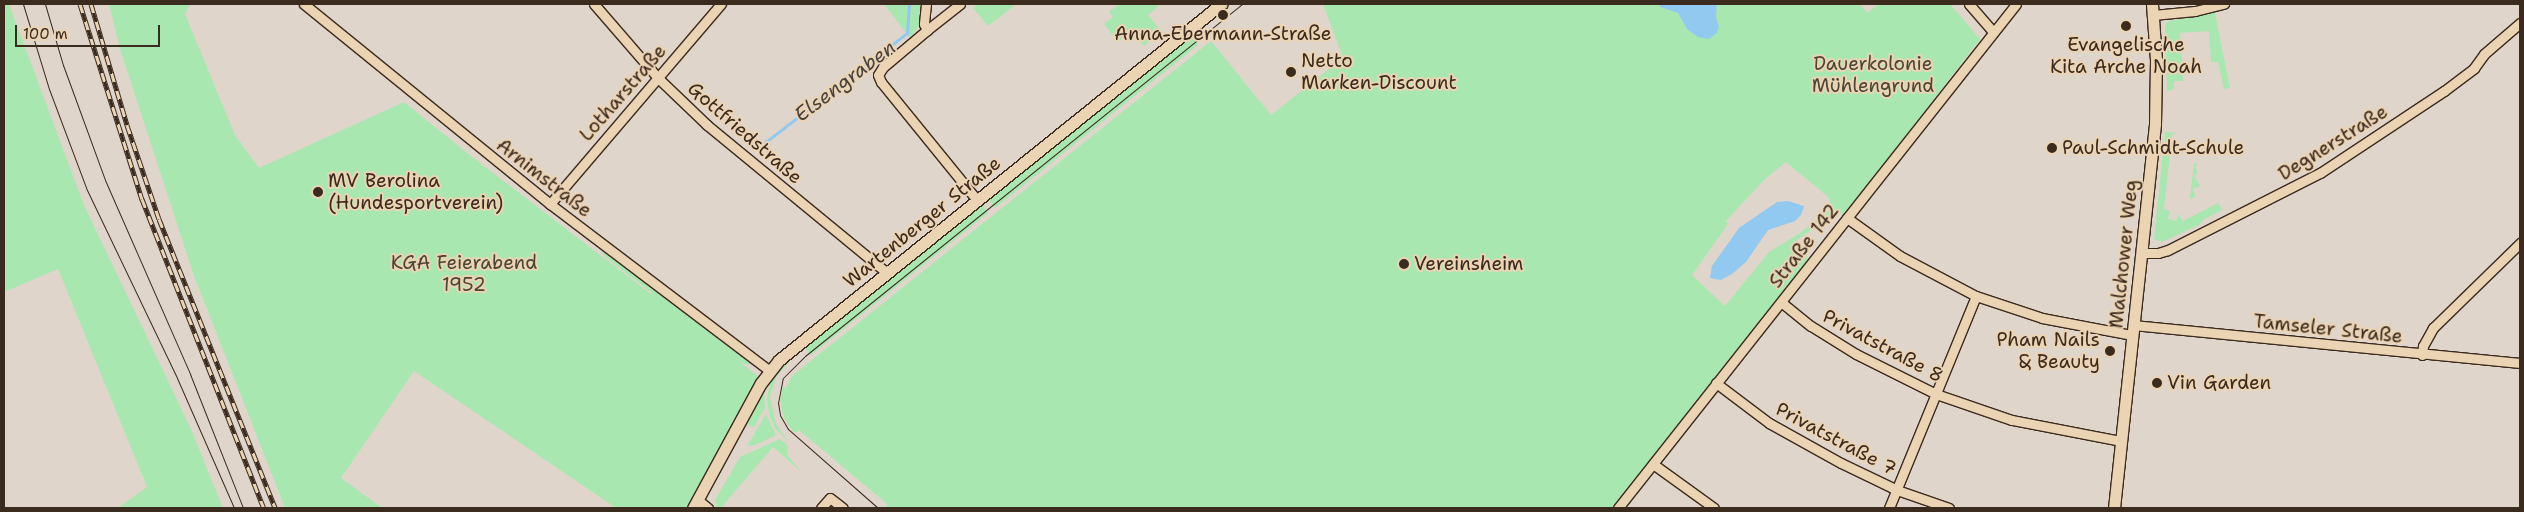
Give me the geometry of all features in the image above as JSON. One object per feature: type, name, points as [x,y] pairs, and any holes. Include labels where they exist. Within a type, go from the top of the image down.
[{"type":"street","name":"Arnimstraße","points":[[304,4],[550,204],[769,370]]},
{"type":"street","name":"Gottfriedstraße","points":[[594,4],[658,78],[743,156],[887,273]]},
{"type":"street","name":"Lotharstraße","points":[[550,204],[721,4]]},
{"type":"street","points":[[926,4],[924,24],[927,30]]},
{"type":"street","points":[[960,4],[883,67],[878,75],[881,82],[977,200]]},
{"type":"street","name":"Wartenberger Straße","points":[[696,504],[769,370],[1220,4]]},
{"type":"street","points":[[1969,4],[1993,32]]},
{"type":"street","name":"Straße 142","points":[[1618,508],[2016,4]]},
{"type":"street","points":[[2153,9],[2195,11],[2224,4]]},
{"type":"street","name":"Malchower Weg","points":[[2114,508],[2155,124],[2156,65],[2153,9]]},
{"type":"street","points":[[2517,27],[2520,38]]},
{"type":"street","name":"Degnerstraße","points":[[2142,253],[2158,253],[2168,250],[2320,173],[2444,91],[2474,68],[2484,54],[2517,27]]},
{"type":"street","name":"Tamseler Straße","points":[[1847,218],[1900,256],[1976,296],[2042,318],[2133,330],[2520,364]]},
{"type":"street","points":[[2422,355],[2423,346],[2433,328],[2520,243]]},
{"type":"street","points":[[1889,508],[1976,296]]},
{"type":"street","name":"Privatstraße 8","points":[[1781,302],[1811,326],[1856,354],[1936,394],[2012,420],[2121,441]]},
{"type":"street","name":"Privatstraße 7","points":[[1716,383],[1793,437],[1868,477],[1897,490],[1949,508]]},
{"type":"street","points":[[1653,464],[1714,508]]},
{"type":"street","points":[[821,508],[830,498],[843,508]]},
{"type":"street","points":[[696,504],[708,508]]},
{"type":"green space","points":[[4,4],[9,4],[84,205],[191,429],[223,508],[118,508],[147,487],[58,269],[4,292]]},
{"type":"green space","name":"KGA Feierabend 1952","points":[[109,4],[190,4],[185,14],[235,135],[259,168],[404,102],[471,156],[651,294],[603,255],[602,248],[751,361],[749,365],[740,362],[760,378],[687,508],[616,508],[414,371],[341,478],[382,508],[285,508],[194,276],[120,49]]},
{"type":"green space","points":[[884,4],[921,4],[919,26],[910,38]]},
{"type":"green space","points":[[979,4],[1015,5],[988,26],[973,8]]},
{"type":"green space","points":[[1119,4],[1161,4],[1148,15],[1162,32],[1144,46],[1131,31],[1118,42],[1104,24],[1113,17],[1109,12]]},
{"type":"green space","name":"Dauerkolonie Mühlengrund","points":[[1323,4],[1659,4],[1660,7],[1678,13],[1687,29],[1698,37],[1719,26],[1716,18],[1717,4],[1860,4],[1867,13],[1879,4],[1950,4],[1980,39],[1844,216],[1838,211],[1793,243],[1810,260],[1613,508],[886,508],[887,504],[799,430],[795,433],[784,418],[780,400],[783,387],[786,388],[792,376],[1211,41],[1271,115],[1343,58]],"holes":[[[1786,162],[1828,197],[1833,208],[1800,233],[1769,252],[1725,306],[1692,275],[1728,224],[1726,221],[1765,179]]]},
{"type":"green space","points":[[2215,13],[2230,88],[2224,89],[2218,62],[2211,62],[2209,31],[2180,33],[2183,81],[2174,81],[2174,89],[2167,91],[2165,25],[2169,21]]},
{"type":"green space","points":[[1191,36],[1198,45],[995,208],[989,200],[991,196]]},
{"type":"green space","points":[[2165,132],[2179,133],[2172,134],[2164,209],[2170,211],[2168,219],[2176,221],[2178,214],[2183,221],[2218,203],[2222,210],[2203,220],[2199,225],[2162,242],[2154,239]]},
{"type":"green space","points":[[2194,163],[2198,165],[2195,166],[2198,173],[2194,175],[2200,186],[2193,189],[2196,196],[2191,199],[2190,198]]},
{"type":"green space","points":[[979,205],[983,205],[988,213],[811,355],[804,347],[805,344]]},
{"type":"green space","points":[[794,353],[797,353],[777,376],[770,397],[776,424],[789,442],[775,428],[769,414],[767,398],[770,383],[768,382]]},
{"type":"green space","points":[[764,389],[765,408],[754,427],[746,424]]},
{"type":"green space","points":[[766,414],[776,435],[755,445],[747,446]]},
{"type":"green space","points":[[780,439],[788,446],[787,455],[803,473],[773,447],[724,504],[723,508],[717,508],[715,500],[740,457]]},
{"type":"water","points":[[1659,4],[1717,4],[1716,18],[1719,26],[1717,33],[1709,39],[1698,37],[1687,29],[1678,13],[1660,7]]},
{"type":"water","points":[[1788,201],[1804,206],[1801,215],[1795,221],[1768,230],[1746,262],[1732,274],[1721,280],[1710,278],[1712,266],[1739,228],[1777,202]]},
{"type":"waterway","name":"Elsengraben","points":[[759,147],[907,33],[909,4]]},
{"type":"tram line","points":[[23,4],[49,89],[87,190],[177,378],[234,508]]},
{"type":"tram line","points":[[45,4],[63,65],[105,180],[190,374],[243,508]]},
{"type":"tram line","points":[[878,508],[788,429],[780,415],[778,403],[783,378],[805,356],[1242,4]]},
{"type":"railway","points":[[80,4],[142,199],[264,508]]},
{"type":"railway","points":[[91,4],[127,125],[159,219],[275,508]]},
{"type":"place","name":"Anna-Ebermann-Straße","points":[[1223,15]]},
{"type":"place","name":"Evangelische Kita Arche Noah","points":[[2126,26]]},
{"type":"place","name":"Netto Marken-Discount","points":[[1291,72]]},
{"type":"place","name":"Paul-Schmidt-Schule","points":[[2052,148]]},
{"type":"place","name":"MV Berolina (Hundesportverein)","points":[[318,192]]},
{"type":"place","name":"Vereinsheim","points":[[1404,264]]},
{"type":"place","name":"Pham Nails & Beauty","points":[[2110,351]]},
{"type":"place","name":"Vin Garden","points":[[2157,383]]}]
